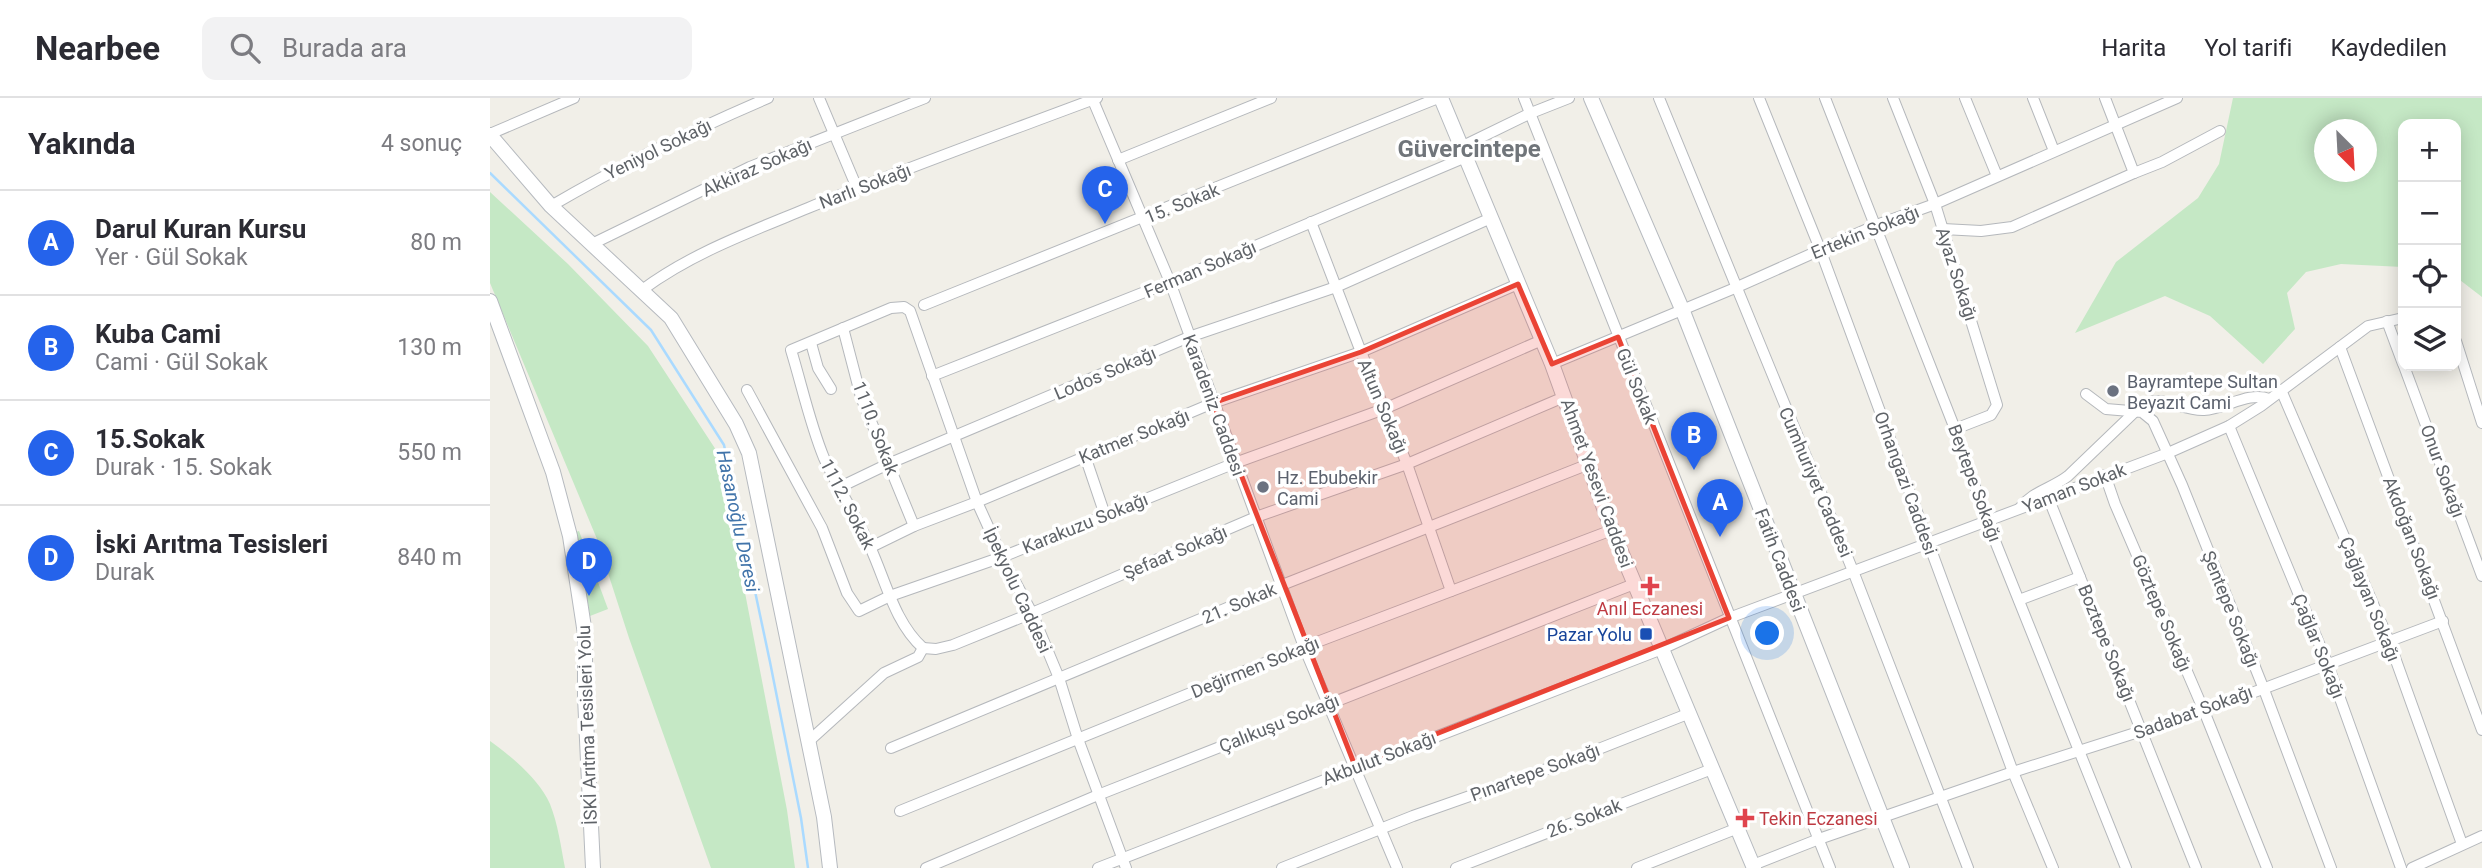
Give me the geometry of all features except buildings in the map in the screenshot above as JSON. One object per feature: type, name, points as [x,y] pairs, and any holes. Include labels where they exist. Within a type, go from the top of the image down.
[{"type":"main road","name":"Ahmet Yesevi Caddesi","points":[[1440,98],[1552,363],[1634,584],[1753,866]]},
{"type":"main road","name":"Fatih Caddesi","points":[[1591,98],[1682,309],[1902,868]]},
{"type":"main road","points":[[490,134],[551,206],[671,318],[736,424],[749,453],[824,817],[830,868]]},
{"type":"main road","name":"İSKİ Arıtma Tesisleri Yolu","points":[[490,301],[553,472],[570,536],[585,634],[585,697],[593,868]]},
{"type":"street","points":[[490,134],[574,98]]},
{"type":"street","name":"Yeniyol Sokağı","points":[[551,206],[598,178],[768,98]]},
{"type":"street","points":[[819,98],[857,188]]},
{"type":"street","name":"Akkiraz Sokağı","points":[[592,244],[750,167],[925,98]]},
{"type":"street","points":[[1118,160],[1271,98]]},
{"type":"street","name":"15. Sokak","points":[[924,305],[1440,98]]},
{"type":"street","name":"Gül Sokak","points":[[1524,98],[1830,868]]},
{"type":"street","name":"Ferman Sokağı","points":[[932,376],[1170,282],[1311,222],[1463,152],[1531,113],[1569,98]]},
{"type":"street","name":"Cumhuriyet Caddesi","points":[[1659,98],[1853,571],[1968,868]]},
{"type":"street","name":"Orhangazi Caddesi","points":[[1759,98],[1820,249],[2013,772],[2053,868]]},
{"type":"street","name":"Beytepe Sokağı","points":[[1825,98],[1955,429],[1987,521],[2126,868]]},
{"type":"street","name":"Ayaz Sokağı","points":[[1893,98],[1935,204],[1997,405],[1991,415],[1955,429]]},
{"type":"street","points":[[1965,98],[1997,176]]},
{"type":"street","points":[[2033,98],[2053,152]]},
{"type":"street","points":[[2105,98],[2134,173]]},
{"type":"street","name":"Ertekin Sokağı","points":[[1552,363],[1735,288],[1874,226],[1935,204],[2177,98]]},
{"type":"street","name":"Karadeniz Caddesi","points":[[1094,99],[1170,282],[1304,647],[1396,868]]},
{"type":"street","name":"Narlı Sokağı","points":[[642,290],[666,272],[713,247],[857,188],[1094,99]]},
{"type":"street","points":[[1943,229],[1981,231],[2012,227],[2162,162],[2220,131]]},
{"type":"street","name":"Lodos Sokağı","points":[[838,488],[888,464],[1189,337],[1336,287],[1491,218]]},
{"type":"street","name":"Altun Sokağı","points":[[1311,222],[1407,464],[1451,591]]},
{"type":"street","name":"Katmer Sokağı","points":[[871,547],[914,526],[1213,403],[1361,352],[1518,284]]},
{"type":"street","name":"İpekyolu Caddesi","points":[[844,328],[891,307],[904,307],[910,312],[977,502],[1032,613],[1059,678],[1078,739],[1124,863]]},
{"type":"street","name":"Yaman Sokak","points":[[1662,649],[1729,618],[2168,453],[2229,426],[2368,326],[2398,319]]},
{"type":"street","name":"Onur Sokağı","points":[[2388,321],[2398,348]]},
{"type":"street","points":[[831,389],[818,368],[811,343],[844,328]]},
{"type":"street","name":"1110. Sokak","points":[[844,328],[861,397],[914,526]]},
{"type":"street","name":"Karakuzu Sokağı","points":[[747,390],[822,528],[847,593],[859,611],[890,596],[1002,557],[1235,463],[1384,409],[1542,340]]},
{"type":"street","name":"1112. Sokak","points":[[811,343],[791,350],[823,454],[838,488],[871,547],[890,596],[904,623],[923,648]]},
{"type":"street","name":"Akdoğan Sokağı","points":[[2340,347],[2482,730]]},
{"type":"street","points":[[2461,357],[2482,423]]},
{"type":"street","name":"Onur Sokağı","points":[[2406,371],[2482,576]]},
{"type":"street","name":"Çağlayan Sokağı","points":[[2281,390],[2389,641],[2462,845]]},
{"type":"street","name":"Şentepe Sokağı","points":[[2086,394],[2106,409],[2142,412],[2153,421],[2263,687],[2332,868]]},
{"type":"street","points":[[2019,509],[2028,498],[2059,483],[2144,403],[2153,400],[2199,411],[2216,409],[2251,398],[2263,396],[2269,399]]},
{"type":"street","name":"Şefaat Sokağı","points":[[809,741],[884,673],[918,657],[923,648],[936,649],[953,645],[1256,517],[1407,464],[1564,397]]},
{"type":"street","name":"Çağlar Sokağı","points":[[2229,426],[2328,666],[2401,868]]},
{"type":"street","points":[[1086,456],[1105,515]]},
{"type":"street","name":"21. Sokak","points":[[891,748],[1282,585],[1589,464]]},
{"type":"street","name":"Göztepe Sokağı","points":[[2105,475],[2267,868]]},
{"type":"street","name":"Boztepe Sokağı","points":[[2048,497],[2196,868]]},
{"type":"street","name":"Değirmen Sokağı","points":[[900,811],[1304,647],[1612,530]]},
{"type":"street","points":[[2019,600],[2080,577]]},
{"type":"street","name":"Çalıkuşu Sokağı","points":[[926,868],[1098,795],[1634,584]]},
{"type":"street","name":"Sadabat Sokağı","points":[[1753,866],[1882,817],[2204,711],[2443,621]]},
{"type":"street","name":"Akbulut Sokağı","points":[[1098,868],[1124,863],[1355,766],[1662,649]]},
{"type":"street","name":"Pınartepe Sokağı","points":[[1282,868],[1690,713]]},
{"type":"street","name":"26. Sokak","points":[[1456,868],[1712,769]]},
{"type":"street","points":[[1637,868],[1738,828]]},
{"type":"street","points":[[2412,868],[2482,836]]},
{"type":"highlighted area","points":[[1518,284],[1552,364],[1618,337],[1729,618],[1355,766],[1213,403],[1361,352]]},
{"type":"green space","points":[[2233,98],[2482,98],[2482,297],[2461,281],[2461,119],[2398,119],[2398,267],[2341,264],[2306,272],[2287,293],[2295,329],[2263,364],[2210,316],[2165,296],[2075,333],[2116,262],[2198,198],[2219,164]]},
{"type":"green space","points":[[490,192],[568,264],[648,346],[718,453],[787,810],[795,868],[711,868],[629,638],[597,539],[490,283]]},
{"type":"green space","points":[[579,531],[608,609],[590,616],[576,532]]},
{"type":"green space","points":[[490,741],[524,769],[545,795],[555,819],[565,868],[490,868]]},
{"type":"waterway","name":"Hasanoğlu Deresi","points":[[490,173],[651,330],[724,445],[801,818],[808,868]]},
{"type":"place","name":"15.Sokak","points":[[1105,224]]},
{"type":"place","name":"Bayramtepe Sultan Beyazıt Cami","points":[[2113,391]]},
{"type":"place","name":"Kuba Cami","points":[[1694,470]]},
{"type":"place","name":"Hz. Ebubekir Cami","points":[[1263,487]]},
{"type":"place","name":"Darul Kuran Kursu","points":[[1720,537]]},
{"type":"place","name":"Anıl Eczanesi","points":[[1650,586]]},
{"type":"place","name":"İski Arıtma Tesisleri","points":[[589,596]]},
{"type":"place","name":"Pazar Yolu","points":[[1646,634]]},
{"type":"place","name":"Tekin Eczanesi","points":[[1745,818]]},
{"type":"district","name":"Güvercintepe","points":[[1469,149]]}]
